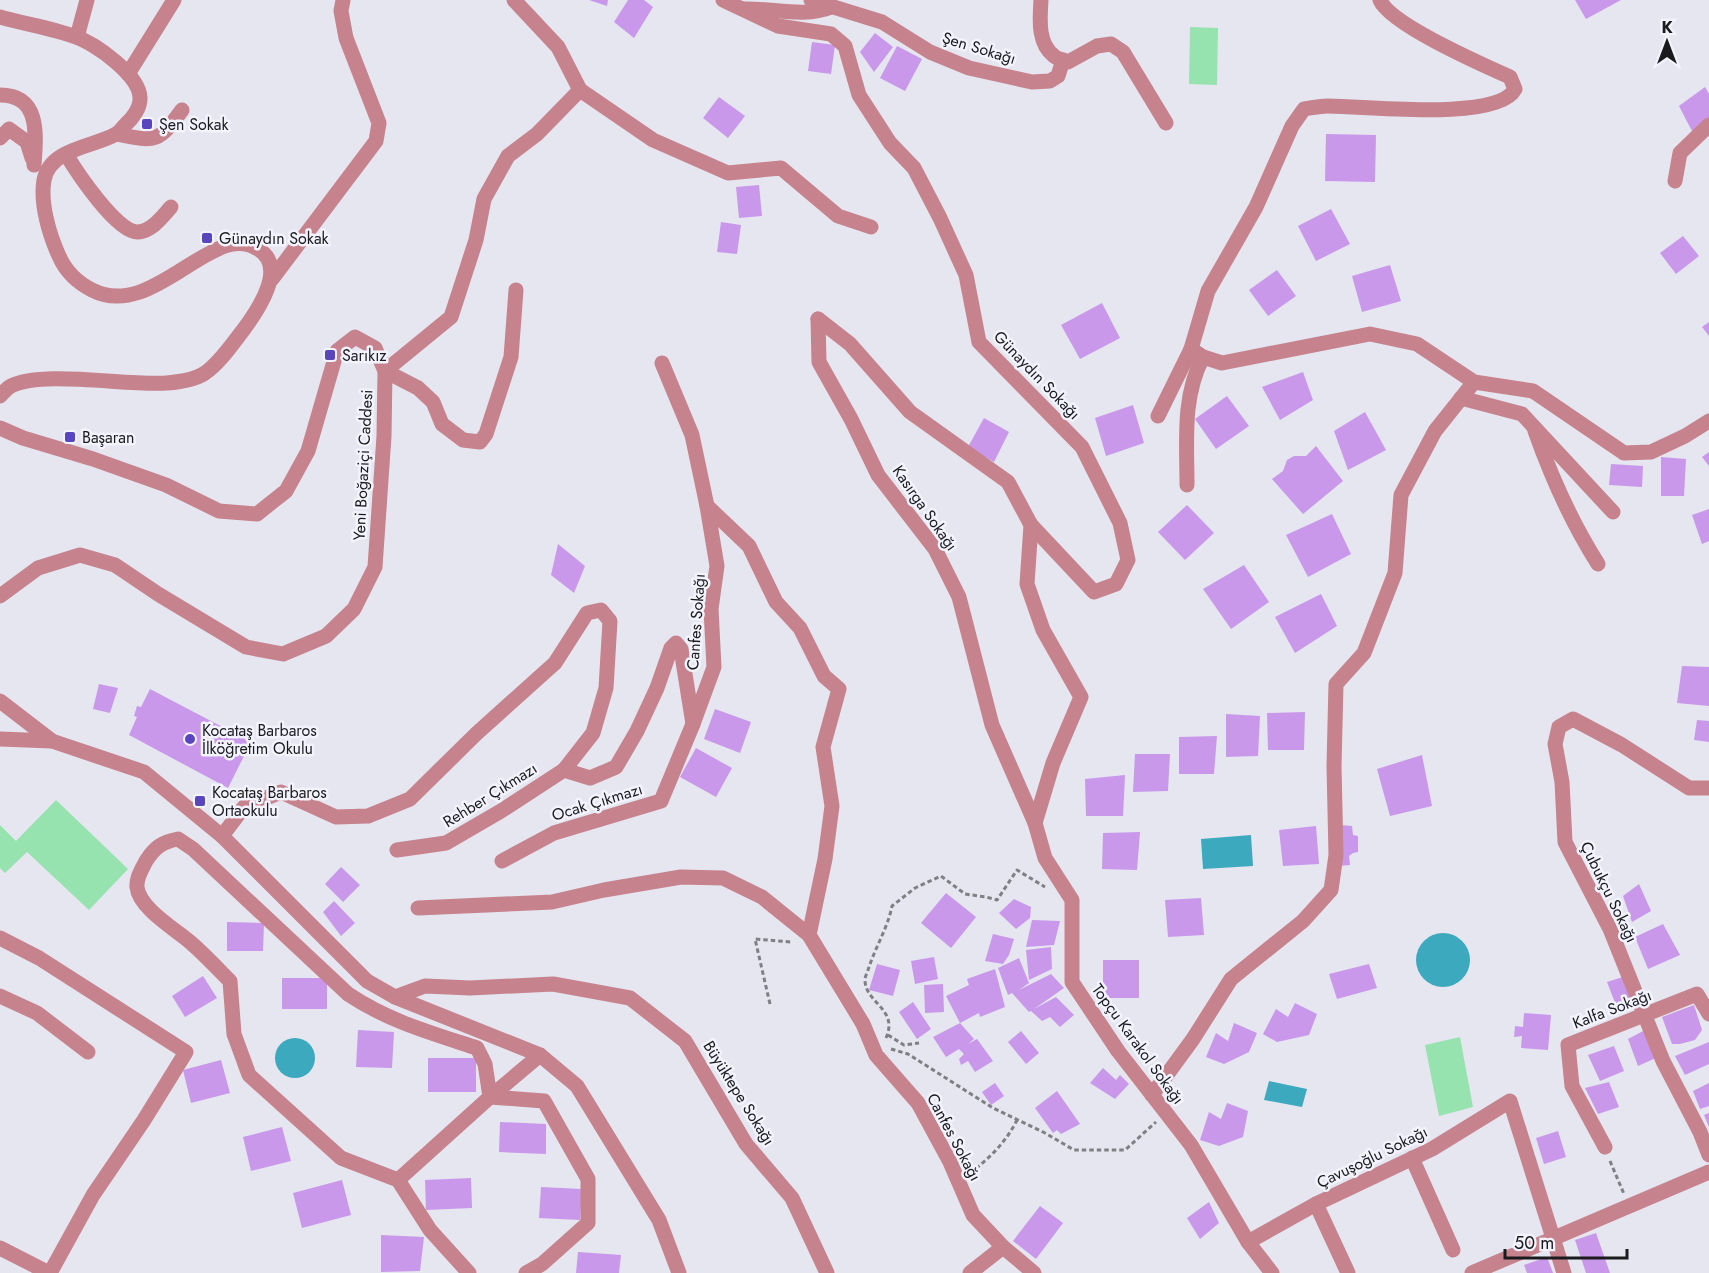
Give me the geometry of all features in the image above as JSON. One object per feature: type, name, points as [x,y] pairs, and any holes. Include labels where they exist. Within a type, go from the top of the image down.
[{"type":"street","points":[[128,74],[174,0]]},
{"type":"street","points":[[0,396],[11,386],[32,381],[60,379],[147,384],[182,381],[205,374],[230,347],[255,315],[272,279],[376,141],[379,123],[346,38],[341,11],[343,0]]},
{"type":"street","points":[[514,0],[558,47],[580,90],[652,140],[729,173],[781,168],[838,216],[871,227]]},
{"type":"street","name":"Günaydın Sokağı","points":[[723,0],[778,26],[831,34],[844,46],[859,95],[890,143],[914,168],[966,274],[979,342],[1082,447],[1120,523],[1128,560],[1116,584],[1094,592],[1032,525]]},
{"type":"street","name":"Şen Sokağı","points":[[811,0],[882,22],[930,52],[969,68],[1032,82],[1050,81],[1058,76],[1063,60]]},
{"type":"street","points":[[1041,0],[1039,24],[1044,42],[1053,56],[1068,62],[1097,46],[1111,44],[1123,52],[1166,123]]},
{"type":"street","points":[[1187,484],[1187,405],[1208,291],[1256,207],[1292,126],[1305,109],[1325,106],[1442,111],[1503,102],[1515,90],[1510,77],[1396,19],[1382,6],[1380,0]]},
{"type":"street","points":[[77,37],[84,1]]},
{"type":"street","points":[[741,9],[765,8],[806,13],[831,7]]},
{"type":"street","points":[[0,17],[77,37],[101,52],[128,74],[136,82],[141,99],[134,117],[117,134],[66,154],[52,164],[44,179]]},
{"type":"street","points":[[516,290],[511,357],[486,434],[480,442],[463,440],[442,424],[433,402],[418,388],[385,371],[452,317],[476,240],[484,199],[508,156],[537,134],[580,90]]},
{"type":"street","points":[[0,95],[10,95],[26,104],[37,128],[34,165]]},
{"type":"street","points":[[117,134],[147,140],[165,132],[182,110]]},
{"type":"street","points":[[1676,181],[1680,153],[1709,126]]},
{"type":"street","points":[[0,138],[9,129],[27,142],[34,165],[44,179],[48,231],[63,265],[77,282],[98,293],[114,297],[134,294],[178,274],[215,251],[240,243],[252,245],[265,253],[270,264],[272,279]]},
{"type":"street","points":[[66,154],[88,190],[120,223],[133,232],[140,232],[153,226],[171,207]]},
{"type":"street","name":"Kasırga Sokağı","points":[[1032,525],[1008,482],[910,411],[850,344],[818,319],[819,362],[851,419],[878,475],[935,549],[959,597],[992,726],[1035,823]]},
{"type":"street","points":[[1197,353],[1222,363],[1370,334],[1416,344],[1474,382],[1533,391],[1624,453],[1651,452],[1685,436],[1709,421]]},
{"type":"street","name":"Yeni Boğaziçi Caddesi","points":[[0,428],[23,438],[93,459],[166,485],[219,511],[257,514],[286,491],[308,451],[337,351],[355,337],[375,348],[385,371],[384,436],[375,567],[354,609],[326,636],[283,654],[246,647],[115,565],[80,555],[38,568],[0,596]]},
{"type":"street","points":[[1158,416],[1197,353]]},
{"type":"street","name":"Canfes Sokağı","points":[[662,363],[692,435],[717,566],[711,609],[714,667],[693,724]]},
{"type":"street","points":[[1152,1095],[1193,1039],[1231,979],[1304,921],[1331,890],[1336,855],[1334,766],[1336,684],[1364,653],[1395,573],[1401,495],[1435,431],[1474,382]]},
{"type":"street","points":[[1461,398],[1522,414],[1613,512]]},
{"type":"street","points":[[1533,425],[1545,458],[1585,543],[1598,564]]},
{"type":"street","points":[[707,506],[749,546],[776,602],[800,628],[825,676],[839,689],[823,747],[832,806],[811,939]]},
{"type":"street","points":[[1032,525],[1027,584],[1043,630],[1081,697],[1053,763],[1035,823]]},
{"type":"street","points":[[222,836],[244,807],[280,792],[336,817],[368,816],[410,799],[476,734],[555,663],[587,614],[601,610],[610,621],[606,688],[593,733],[564,770]]},
{"type":"street","name":"Canfes Sokağı","points":[[564,770],[590,778],[616,767],[637,731],[657,688],[671,648],[676,643],[681,649],[693,724]]},
{"type":"street","points":[[0,701],[52,741]]},
{"type":"street","name":"Çubukçu Sokağı","points":[[1709,788],[1689,788],[1622,745],[1573,719],[1559,727],[1555,744],[1562,782],[1565,842],[1610,929],[1663,1061],[1700,1132],[1709,1155]]},
{"type":"street","name":"Ocak Çıkmazı","points":[[502,861],[554,833],[661,801],[693,724]]},
{"type":"street","points":[[0,739],[52,741],[144,772],[222,836],[367,981],[395,997],[540,1055],[577,1086],[659,1220],[680,1273]]},
{"type":"street","name":"Rehber Çıkmazı","points":[[397,850],[446,843],[564,770]]},
{"type":"street","name":"Topçu Karakol Sokağı","points":[[1035,823],[1045,858],[1072,900],[1072,982],[1118,1051],[1191,1145],[1248,1242],[1272,1273]]},
{"type":"street","points":[[470,1273],[430,1230],[398,1180],[341,1158],[249,1075],[234,1034],[230,981],[190,942],[144,903],[137,888],[139,874],[151,853],[162,842],[178,838],[194,849],[348,994],[371,1010],[402,1023],[477,1048],[485,1064],[490,1097]]},
{"type":"street","name":"Canfes Sokağı","points":[[418,908],[552,902],[604,890],[681,877],[723,878],[762,897],[811,939],[863,1024],[876,1055],[918,1103],[974,1215],[1003,1247],[1034,1273]]},
{"type":"street","points":[[0,938],[39,958],[186,1052],[144,1120],[93,1195],[50,1273],[0,1248]]},
{"type":"street","name":"Büyüktepe Sokağı","points":[[395,997],[425,986],[470,988],[553,984],[630,998],[686,1041],[746,1144],[792,1198],[827,1273]]},
{"type":"street","name":"Kalfa Sokağı","points":[[1605,1147],[1572,1086],[1568,1045],[1697,994],[1709,1014]]},
{"type":"street","points":[[0,996],[37,1013],[88,1052]]},
{"type":"street","points":[[398,1180],[540,1055]]},
{"type":"street","points":[[490,1097],[544,1101],[588,1179],[588,1223],[542,1264],[526,1273]]},
{"type":"street","name":"Çavuşoğlu Sokağı","points":[[1248,1242],[1316,1204],[1432,1149],[1510,1101],[1553,1240]]},
{"type":"street","points":[[1412,1158],[1453,1250]]},
{"type":"street","points":[[1472,1273],[1709,1172]]},
{"type":"street","points":[[1316,1204],[1348,1273]]},
{"type":"street","points":[[1553,1240],[1564,1273]]},
{"type":"street","points":[[970,1273],[1003,1247]]},
{"type":"path","points":[[876,1055],[888,1035],[889,1020],[868,991],[865,980],[892,906],[915,888],[941,876],[964,894],[997,900],[1017,870],[1048,890]]},
{"type":"path","points":[[770,1004],[755,939],[811,939]]},
{"type":"path","points":[[888,1035],[904,1045],[919,1043]]},
{"type":"path","points":[[876,1055],[887,1048],[908,1054],[993,1108],[1074,1150],[1125,1150],[1166,1113]]},
{"type":"path","points":[[958,1182],[991,1158],[1017,1120]]},
{"type":"path","points":[[1605,1147],[1629,1206]]},
{"type":"green space","points":[[1190,27],[1218,28],[1217,85],[1189,84]]},
{"type":"green space","points":[[56,800],[128,869],[89,910],[27,852],[5,873],[0,868],[0,825],[16,841]]},
{"type":"green space","points":[[1460,1037],[1473,1107],[1439,1116],[1425,1045]]},
{"type":"water","points":[[1251,835],[1253,866],[1203,869],[1201,839]]},
{"type":"water","points":[[1443,933],[1453,935],[1462,941],[1468,950],[1470,960],[1468,970],[1462,979],[1453,985],[1443,987],[1433,985],[1424,979],[1418,970],[1416,960],[1418,950],[1424,941],[1433,935]]},
{"type":"water","points":[[295,1038],[309,1044],[315,1058],[309,1072],[295,1078],[281,1072],[275,1058],[281,1044]]},
{"type":"water","points":[[1269,1081],[1307,1089],[1302,1107],[1264,1100]]},
{"type":"building","points":[[589,0],[608,0],[607,6]]},
{"type":"building","points":[[628,0],[644,0],[653,7],[634,38],[614,22]]},
{"type":"building","points":[[1575,0],[1621,0],[1586,19]]},
{"type":"building","points":[[875,33],[893,47],[874,72],[860,52]]},
{"type":"building","points":[[812,42],[835,45],[831,74],[808,71]]},
{"type":"building","points":[[897,46],[922,59],[905,91],[880,78]]},
{"type":"building","points":[[1705,87],[1709,94],[1709,121],[1693,133],[1679,106]]},
{"type":"building","points":[[719,97],[745,116],[728,138],[703,118]]},
{"type":"building","points":[[1326,134],[1376,135],[1375,182],[1325,181]]},
{"type":"building","points":[[759,185],[762,216],[739,218],[736,187]]},
{"type":"building","points":[[1331,209],[1350,244],[1316,261],[1298,226]]},
{"type":"building","points":[[721,222],[741,225],[737,254],[717,252]]},
{"type":"building","points":[[1683,236],[1699,256],[1676,274],[1660,253]]},
{"type":"building","points":[[1390,265],[1401,301],[1362,312],[1352,276]]},
{"type":"building","points":[[1277,270],[1296,296],[1268,316],[1249,290]]},
{"type":"building","points":[[1102,303],[1120,338],[1080,359],[1061,325]]},
{"type":"building","points":[[1709,322],[1709,336],[1702,327]]},
{"type":"building","points":[[1303,372],[1313,400],[1280,420],[1262,387]]},
{"type":"building","points":[[1227,396],[1249,426],[1216,449],[1195,419]]},
{"type":"building","points":[[1133,405],[1144,443],[1106,456],[1095,418]]},
{"type":"building","points":[[1365,412],[1386,450],[1348,470],[1334,431]]},
{"type":"building","points":[[984,418],[1009,432],[994,462],[968,447]]},
{"type":"building","points":[[1316,446],[1343,481],[1303,514],[1272,479],[1283,471],[1287,460],[1294,456],[1306,456]]},
{"type":"building","points":[[1709,452],[1709,466],[1702,457]]},
{"type":"building","points":[[1661,457],[1686,459],[1684,496],[1661,496]]},
{"type":"building","points":[[1611,464],[1643,466],[1642,487],[1609,485]]},
{"type":"building","points":[[1187,505],[1214,533],[1185,560],[1158,532]]},
{"type":"building","points":[[1709,509],[1709,541],[1702,544],[1692,515]]},
{"type":"building","points":[[1332,514],[1351,554],[1308,577],[1286,535]]},
{"type":"building","points":[[558,544],[585,566],[574,593],[551,575]]},
{"type":"building","points":[[1244,565],[1269,602],[1231,629],[1203,589]]},
{"type":"building","points":[[1321,594],[1337,626],[1295,653],[1275,617]]},
{"type":"building","points":[[1682,666],[1709,667],[1709,706],[1677,703]]},
{"type":"building","points":[[99,684],[118,688],[110,713],[93,709]]},
{"type":"building","name":"Kocataş Barbaros İlköğretim Okulu","points":[[150,689],[251,742],[228,788],[129,735],[137,717],[134,716],[137,706],[141,707]]},
{"type":"building","points":[[715,709],[751,722],[740,753],[704,739]]},
{"type":"building","points":[[1305,712],[1304,750],[1268,750],[1267,713]]},
{"type":"building","points":[[1226,714],[1260,716],[1258,756],[1226,757]]},
{"type":"building","points":[[1697,720],[1709,721],[1709,742],[1694,740]]},
{"type":"building","points":[[1217,736],[1214,774],[1179,774],[1179,737]]},
{"type":"building","points":[[696,748],[732,768],[716,797],[680,777]]},
{"type":"building","points":[[1135,754],[1170,754],[1168,791],[1133,792]]},
{"type":"building","points":[[1422,755],[1432,806],[1390,816],[1377,769]]},
{"type":"building","points":[[1125,775],[1123,816],[1086,816],[1085,779]]},
{"type":"building","points":[[1340,825],[1352,826],[1353,835],[1358,836],[1358,852],[1349,856],[1350,865],[1339,866]]},
{"type":"building","points":[[1316,826],[1319,864],[1283,866],[1279,830]]},
{"type":"building","points":[[1140,832],[1137,870],[1102,869],[1103,833]]},
{"type":"building","points":[[341,867],[360,885],[343,902],[325,884]]},
{"type":"building","points":[[1639,884],[1651,911],[1632,922],[1623,896]]},
{"type":"building","points":[[946,893],[976,917],[951,948],[921,923]]},
{"type":"building","points":[[1201,898],[1204,935],[1168,937],[1165,900]]},
{"type":"building","points":[[1014,899],[1031,907],[1030,918],[1016,929],[999,913]]},
{"type":"building","points":[[334,901],[355,923],[341,936],[323,912]]},
{"type":"building","points":[[1032,920],[1060,921],[1054,945],[1026,947]]},
{"type":"building","points":[[227,922],[264,923],[263,951],[227,951]]},
{"type":"building","points":[[1663,924],[1680,955],[1648,969],[1635,937]]},
{"type":"building","points":[[993,934],[1014,939],[1009,955],[1003,964],[985,961]]},
{"type":"building","points":[[1051,947],[1052,969],[1029,980],[1026,950]]},
{"type":"building","points":[[934,957],[938,979],[915,984],[911,961]]},
{"type":"building","points":[[1019,958],[1029,983],[1019,990],[1051,974],[1064,988],[1034,1009],[1056,997],[1074,1015],[1060,1027],[1050,1017],[1042,1021],[1031,1011],[1029,1012],[1012,993],[1008,995],[998,968]]},
{"type":"building","points":[[1103,960],[1139,960],[1139,998],[1103,998]]},
{"type":"building","points":[[877,964],[900,970],[893,996],[869,990]]},
{"type":"building","points":[[1369,964],[1377,988],[1337,999],[1329,974]]},
{"type":"building","points":[[995,969],[1005,1007],[980,1017],[979,1013],[960,1023],[946,996],[969,985],[967,979]]},
{"type":"building","points":[[203,976],[217,998],[185,1017],[172,996]]},
{"type":"building","points":[[1626,976],[1637,1004],[1617,1008],[1607,982]]},
{"type":"building","points":[[282,978],[327,978],[327,1009],[282,1009]]},
{"type":"building","points":[[943,984],[944,1012],[925,1013],[924,985]]},
{"type":"building","points":[[913,1002],[931,1029],[917,1039],[899,1012]]},
{"type":"building","points":[[1295,1003],[1317,1014],[1309,1035],[1277,1042],[1263,1034],[1276,1009],[1288,1017]]},
{"type":"building","points":[[1694,1005],[1702,1030],[1695,1040],[1672,1044],[1662,1017]]},
{"type":"building","points":[[1524,1013],[1551,1015],[1548,1050],[1521,1048],[1522,1036],[1514,1037],[1515,1026],[1523,1027]]},
{"type":"building","points":[[960,1023],[974,1039],[968,1044],[977,1039],[993,1061],[975,1072],[968,1061],[961,1065],[959,1059],[964,1054],[959,1049],[946,1057],[933,1037]]},
{"type":"building","points":[[1234,1023],[1257,1033],[1249,1052],[1224,1064],[1206,1057],[1216,1033],[1228,1041]]},
{"type":"building","points":[[1647,1029],[1658,1057],[1638,1066],[1628,1039]]},
{"type":"building","points":[[358,1030],[394,1032],[392,1068],[356,1067]]},
{"type":"building","points":[[1021,1031],[1039,1053],[1026,1064],[1008,1042]]},
{"type":"building","points":[[1709,1042],[1709,1064],[1685,1075],[1675,1056]]},
{"type":"building","points":[[1614,1046],[1624,1071],[1600,1081],[1588,1055]]},
{"type":"building","points":[[428,1058],[476,1058],[476,1092],[428,1092]]},
{"type":"building","points":[[221,1060],[230,1093],[191,1103],[183,1070]]},
{"type":"building","points":[[1103,1068],[1116,1080],[1120,1075],[1129,1084],[1115,1099],[1090,1083]]},
{"type":"building","points":[[1609,1082],[1619,1107],[1598,1114],[1585,1088]]},
{"type":"building","points":[[995,1083],[1004,1096],[991,1105],[982,1092]]},
{"type":"building","points":[[1709,1083],[1709,1106],[1700,1109],[1693,1091]]},
{"type":"building","points":[[1057,1091],[1080,1124],[1061,1134],[1057,1130],[1053,1133],[1035,1108]]},
{"type":"building","points":[[1227,1103],[1248,1111],[1243,1137],[1219,1146],[1200,1140],[1209,1112],[1221,1119]]},
{"type":"building","points":[[1709,1113],[1709,1127],[1704,1115]]},
{"type":"building","points":[[500,1122],[546,1124],[546,1154],[499,1152]]},
{"type":"building","points":[[282,1127],[291,1161],[251,1171],[243,1137]]},
{"type":"building","points":[[1558,1131],[1566,1157],[1544,1164],[1536,1138]]},
{"type":"building","points":[[471,1178],[472,1208],[426,1210],[425,1180]]},
{"type":"building","points":[[342,1180],[351,1215],[302,1228],[293,1193]]},
{"type":"building","points":[[541,1187],[582,1189],[580,1220],[539,1218]]},
{"type":"building","points":[[1209,1202],[1219,1223],[1200,1239],[1187,1218]]},
{"type":"building","points":[[1040,1206],[1063,1223],[1036,1259],[1013,1241]]},
{"type":"building","points":[[1596,1233],[1610,1273],[1586,1273],[1575,1240]]},
{"type":"building","points":[[381,1235],[424,1237],[420,1271],[381,1272]]},
{"type":"building","points":[[578,1252],[621,1255],[619,1273],[576,1273]]},
{"type":"building","points":[[1547,1257],[1553,1273],[1527,1273],[1524,1265]]},
{"type":"place","name":"Şen Sokak","points":[[147,124]]},
{"type":"place","name":"Günaydın Sokak","points":[[207,238]]},
{"type":"place","name":"Sarıkız","points":[[330,355]]},
{"type":"place","name":"Başaran","points":[[70,437]]},
{"type":"place","name":"Kocataş Barbaros İlköğretim Okulu","points":[[190,739]]},
{"type":"place","name":"Kocataş Barbaros Ortaokulu","points":[[200,801]]}]
